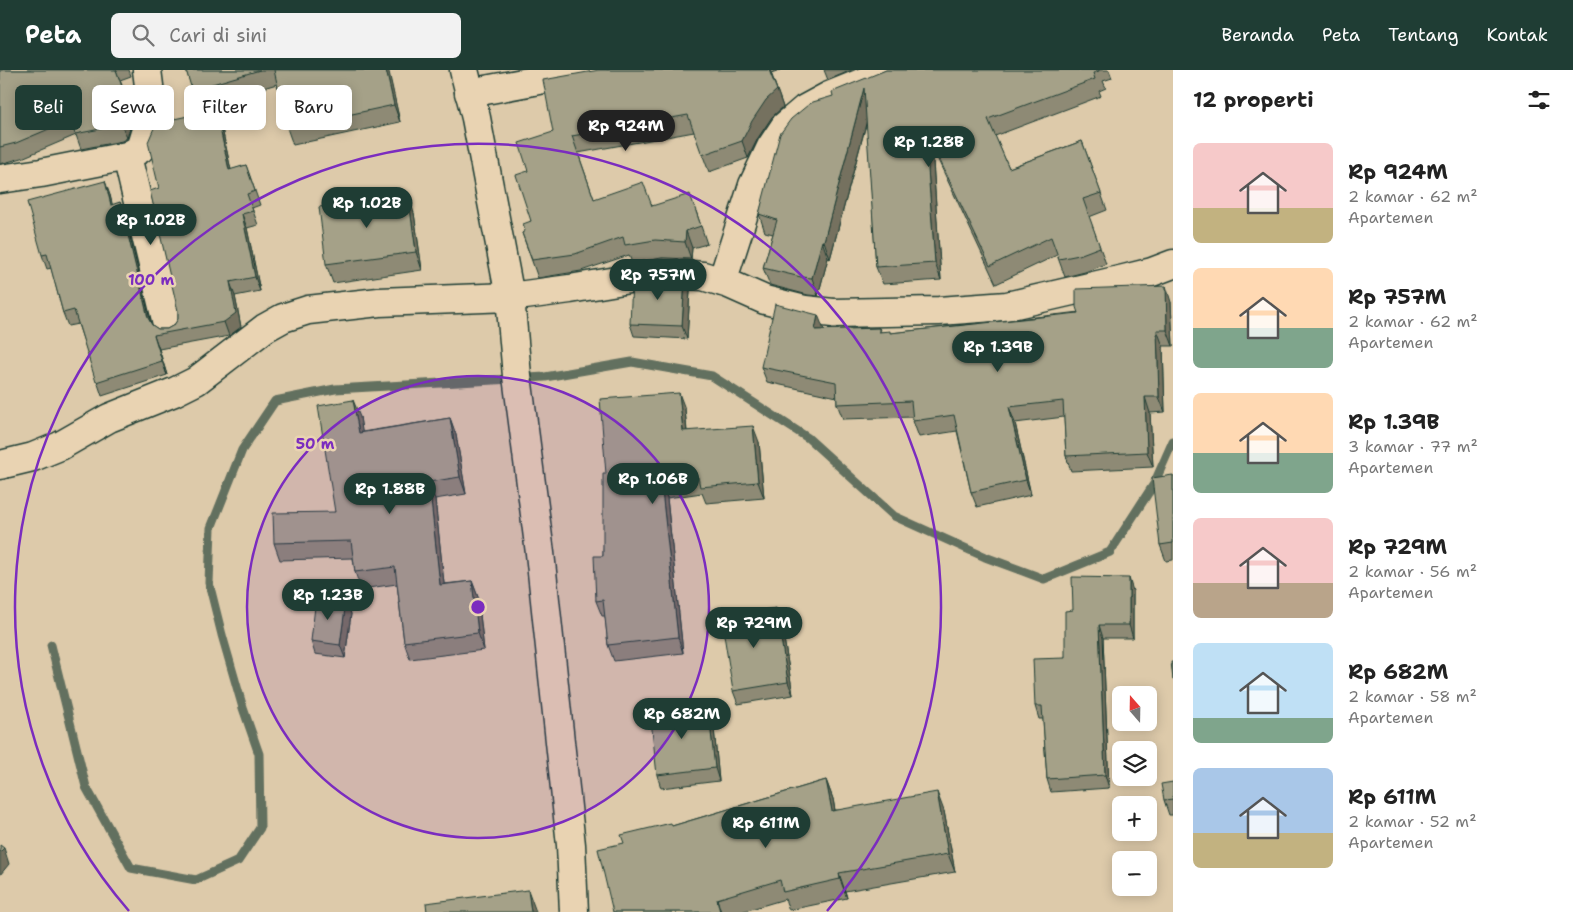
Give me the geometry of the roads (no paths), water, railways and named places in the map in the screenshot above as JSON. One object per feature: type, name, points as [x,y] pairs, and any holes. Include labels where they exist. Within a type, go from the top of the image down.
[{"type":"street","points":[[0,180],[127,156],[140,149],[145,133],[154,125],[147,70]]},
{"type":"street","points":[[574,912],[569,826],[541,562],[514,347],[510,297],[476,118],[467,81],[593,70]]},
{"type":"street","points":[[722,282],[753,185],[771,147],[785,126],[805,109],[829,96],[893,70]]},
{"type":"street","points":[[127,156],[168,328]]},
{"type":"street","points":[[0,466],[33,457],[60,446],[109,418],[174,392],[196,381],[265,328],[284,318],[308,310],[379,302],[510,297],[664,273],[703,276],[765,300],[805,310],[833,313],[939,311],[1007,306],[1152,272],[1173,264]]},
{"type":"waterway","points":[[51,645],[86,787],[131,868],[196,880],[238,861],[260,828],[259,754],[243,708],[209,583],[211,528],[242,450],[275,401],[335,389],[545,377],[632,362],[712,376],[808,438],[894,516],[985,557],[1044,579],[1110,552],[1154,484],[1173,441]]}]
